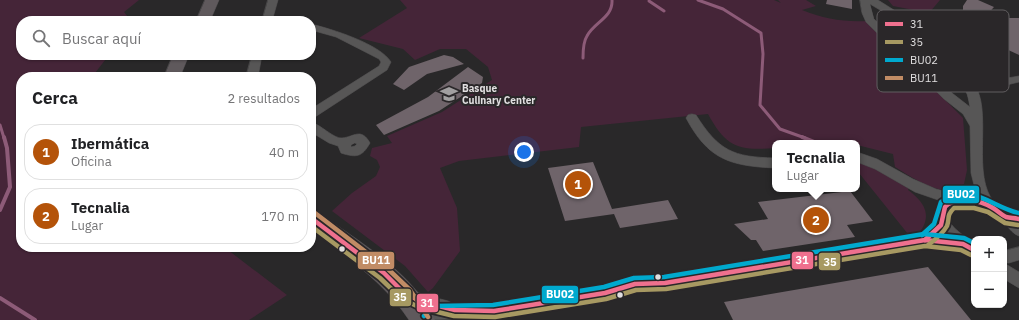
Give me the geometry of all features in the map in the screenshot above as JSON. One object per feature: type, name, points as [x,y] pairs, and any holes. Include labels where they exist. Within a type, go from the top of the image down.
[{"type":"street","points":[[199,16],[206,0]]},
{"type":"street","points":[[205,16],[212,0]]},
{"type":"street","points":[[269,16],[274,0]]},
{"type":"street","points":[[865,0],[867,13],[870,20],[877,27]]},
{"type":"street","points":[[871,0],[886,10]]},
{"type":"street","points":[[316,28],[340,35],[383,57],[386,62],[383,68],[316,111]]},
{"type":"street","points":[[174,72],[180,60]]},
{"type":"street","points":[[182,72],[186,60]]},
{"type":"street","points":[[253,72],[256,60]]},
{"type":"street","points":[[1009,81],[1019,79]]},
{"type":"street","points":[[944,92],[967,111],[975,124]]},
{"type":"street","points":[[972,92],[976,102],[975,124],[979,184],[990,207]]},
{"type":"street","points":[[692,118],[699,132],[709,144],[720,153],[732,158],[750,162],[772,162]]},
{"type":"street","points":[[316,129],[333,140],[345,143]]},
{"type":"street","points":[[860,158],[873,162],[915,187],[936,195],[990,207],[1012,218],[1019,230]]},
{"type":"street","points":[[925,240],[936,230],[942,218],[944,207],[950,202],[963,200],[979,184]]},
{"type":"street","points":[[915,187],[942,218],[954,237],[968,247]]},
{"type":"street","points":[[316,222],[384,273],[405,294],[423,320]]},
{"type":"street","points":[[316,233],[388,290],[409,320]]},
{"type":"street","points":[[405,294],[423,302],[455,310],[487,315],[619,290],[639,291],[657,284],[925,240],[968,247]]},
{"type":"street","points":[[1007,257],[1019,253]]},
{"type":"street","points":[[1007,272],[1019,281]]},
{"type":"street","points":[[428,320],[436,312],[455,310]]},
{"type":"shaded area","points":[[0,0],[139,0],[124,12],[127,16],[16,16],[16,60],[105,60],[96,72],[16,72],[16,252],[231,252],[287,295],[249,320],[0,320]]},
{"type":"shaded area","points":[[400,0],[774,0],[781,3],[778,0],[806,0],[816,6],[802,10],[826,18],[850,21],[867,21],[877,31],[877,92],[937,92],[963,118],[967,170],[964,184],[953,189],[946,190],[931,187],[895,167],[893,154],[860,146],[860,140],[772,140],[772,148],[751,149],[742,147],[727,140],[721,134],[708,114],[581,127],[579,147],[459,161],[440,168],[457,208],[460,251],[433,288],[428,292],[405,266],[332,211],[352,193],[376,176],[380,167],[377,160],[370,156],[372,148],[392,143],[387,136],[442,112],[492,80],[488,67],[466,49],[440,49],[415,60],[403,49],[359,38],[407,8]]},
{"type":"shaded area","points":[[888,0],[940,0],[932,10],[914,10],[893,6]]},
{"type":"shaded area","points":[[860,163],[869,165],[909,188],[908,190],[922,203],[926,214],[924,225],[920,232],[908,234],[860,174]]},
{"type":"building","points":[[827,0],[852,0],[852,9],[826,4]]},
{"type":"building","points":[[967,0],[978,0],[994,7],[991,10],[963,10],[963,6]]},
{"type":"building","points":[[1009,18],[1019,18],[1019,55],[1009,50]]},
{"type":"building","points":[[444,55],[453,57],[464,64],[427,74],[404,90],[393,84],[409,67]]},
{"type":"building","name":"Basque Culinary Center","points":[[468,67],[483,77],[482,83],[439,111],[384,135],[376,125],[428,97]]},
{"type":"building","points":[[593,162],[612,209],[668,200],[678,219],[620,228],[614,214],[565,221],[548,168]]},
{"type":"building","points":[[851,192],[873,221],[847,225],[855,237],[763,251],[756,240],[751,240],[734,224],[768,219],[758,202]]},
{"type":"building","points":[[928,267],[971,320],[733,320],[724,302]]},
{"type":"waterway","points":[[583,58],[586,38],[590,31],[610,11],[612,0]]},
{"type":"waterway","points":[[698,0],[723,9],[761,33],[763,54],[760,105],[780,129],[805,138]]},
{"type":"waterway","points":[[649,1],[664,11]]},
{"type":"waterway","points":[[0,125],[4,138]]},
{"type":"waterway","points":[[0,210],[10,187],[7,148],[4,137]]},
{"type":"waterway","points":[[802,137],[810,140]]},
{"type":"waterway","points":[[0,298],[35,320]]},
{"type":"transit line","name":"BU02","points":[[922,235],[934,224],[938,206],[941,202],[946,198],[959,194],[982,197],[1008,210],[1019,213]]},
{"type":"transit line","name":"31","points":[[925,240],[941,225],[945,207],[954,201],[974,201],[991,207],[1005,216],[1019,219]]},
{"type":"transit line","name":"35","points":[[928,245],[936,239],[947,225],[948,214],[954,208],[974,208],[988,212],[1005,223],[1018,225]]},
{"type":"transit line","name":"BU11","points":[[316,214],[388,269],[410,290],[428,317]]},
{"type":"transit line","name":"31","points":[[316,222],[384,273],[405,294],[423,302],[455,310],[494,311],[605,293],[635,284],[665,283],[925,240],[963,244],[971,248]]},
{"type":"transit line","name":"35","points":[[316,230],[380,278],[402,299],[421,308],[454,316],[495,317],[606,299],[636,290],[666,289],[925,246],[961,250],[971,255]]},
{"type":"transit line","name":"BU02","points":[[424,316],[435,306],[493,305],[604,287],[634,278],[664,277],[924,234],[964,238],[971,242]]},
{"type":"place","name":"Basque Culinary Center","points":[[449,94]]},
{"type":"place","name":"Ibermática","points":[[578,184]]},
{"type":"place","name":"Tecnalia","points":[[816,220]]}]
